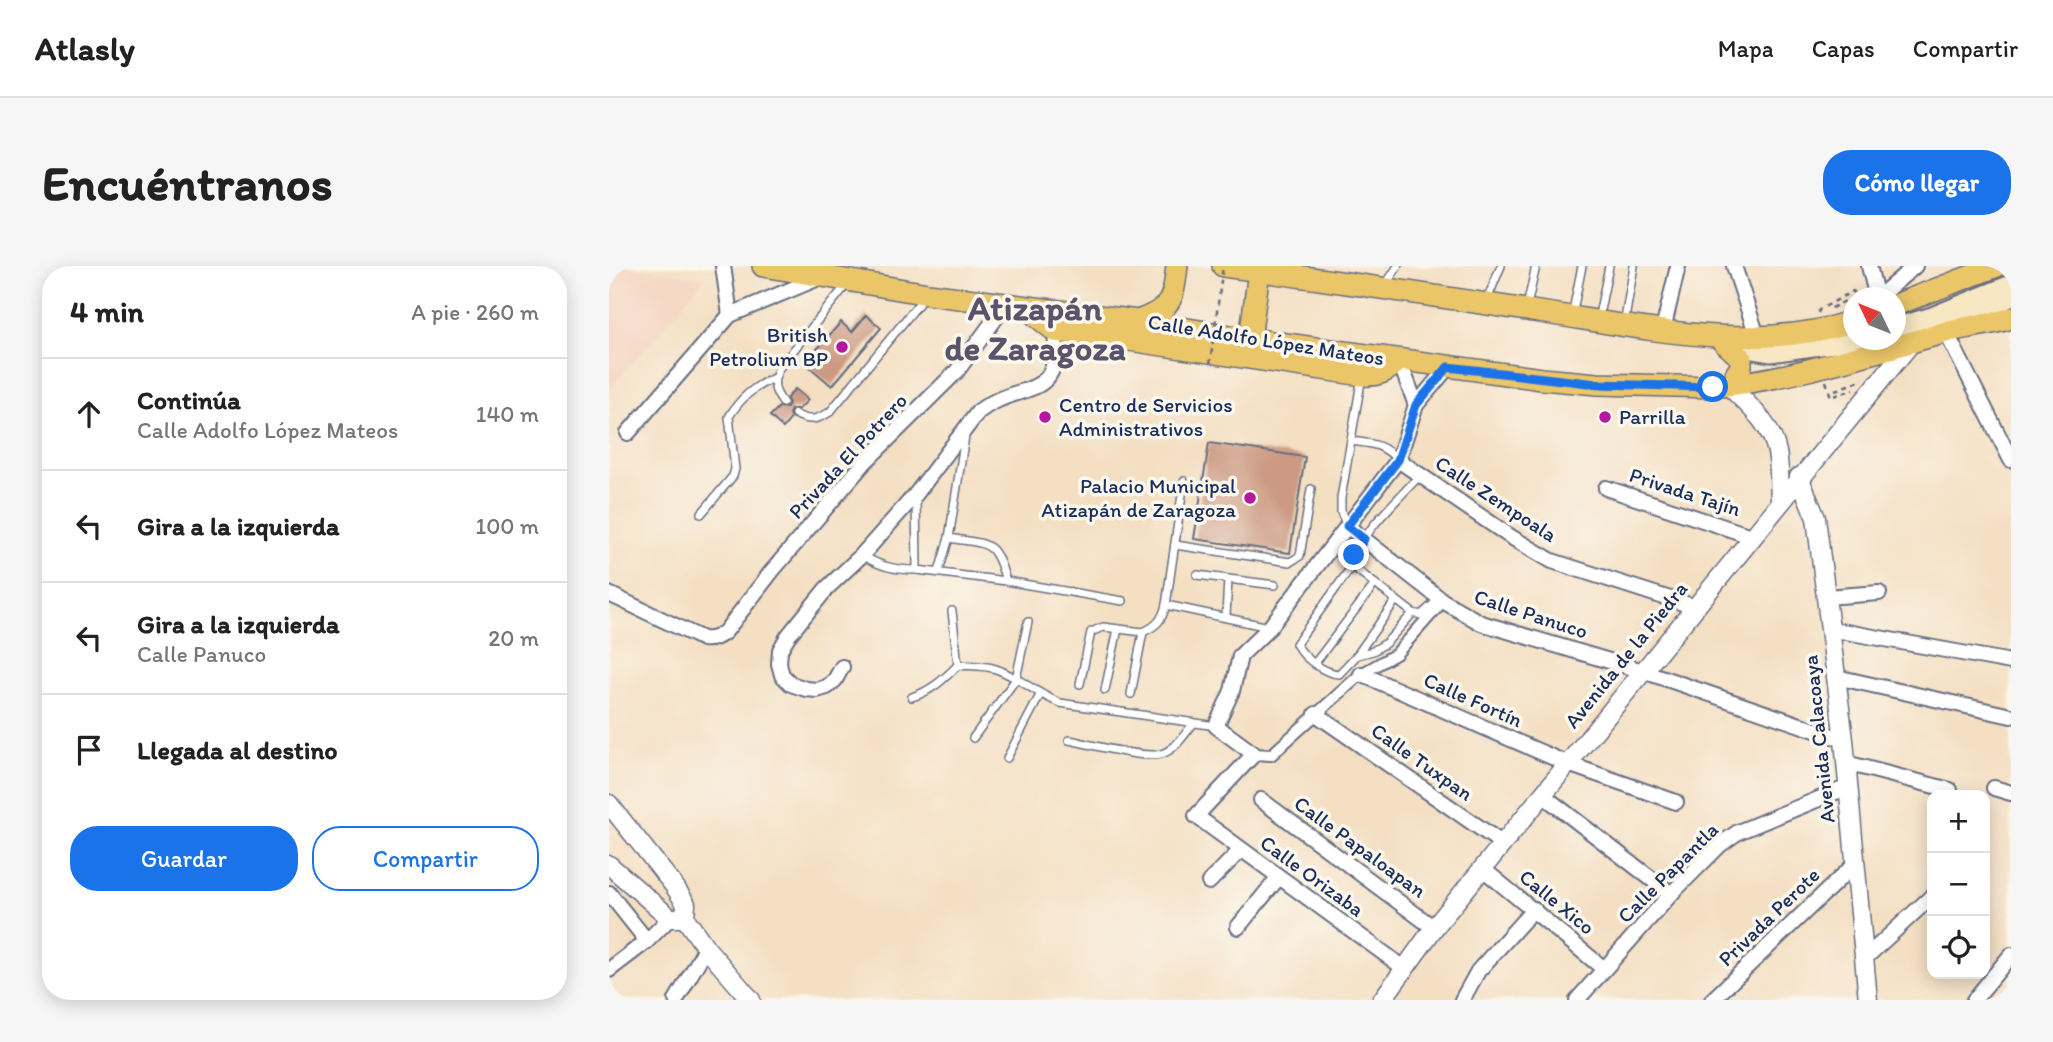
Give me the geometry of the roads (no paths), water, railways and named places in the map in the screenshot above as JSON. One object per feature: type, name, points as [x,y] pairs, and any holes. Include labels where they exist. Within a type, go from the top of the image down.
[{"type":"main road","points":[[763,266],[928,294],[1083,313],[1134,330],[1362,375],[1375,376],[1388,371],[1399,360]]},
{"type":"main road","points":[[1016,305],[1055,331],[1134,330],[1165,308],[1171,300],[1177,266]]},
{"type":"main road","points":[[1223,266],[1260,268],[1623,325],[1717,336],[1758,336],[1821,321],[1843,321]]},
{"type":"main road","points":[[1906,301],[1997,266]]},
{"type":"main road","points":[[1250,339],[1260,268]]},
{"type":"main road","points":[[1906,333],[1932,317],[2011,285]]},
{"type":"main road","points":[[1945,332],[2011,296]]},
{"type":"main road","points":[[1906,335],[1945,332],[2011,318]]},
{"type":"main road","name":"Calle Adolfo López Mateos","points":[[1134,330],[1250,339],[1448,367],[1597,384],[1726,382]]},
{"type":"main road","points":[[1717,336],[1746,348],[1770,352],[1843,342]]},
{"type":"main road","points":[[1717,336],[1741,358],[1741,367],[1726,382]]},
{"type":"main road","points":[[1726,382],[1843,349]]},
{"type":"main road","points":[[1726,382],[1822,367],[1865,350]]},
{"type":"street","points":[[723,266],[730,315]]},
{"type":"street","points":[[1663,330],[1678,266]]},
{"type":"street","points":[[1734,266],[1758,336]]},
{"type":"street","points":[[1869,266],[1874,287]]},
{"type":"street","points":[[1890,287],[1915,266]]},
{"type":"street","points":[[628,433],[730,315],[822,276]]},
{"type":"street","name":"Privada El Potrero","points":[[609,594],[703,639],[711,640],[725,632],[772,571],[878,448],[957,371],[1016,305]]},
{"type":"street","points":[[842,667],[835,680],[827,687],[807,689],[791,684],[782,675],[779,664],[780,650],[827,588],[862,555],[916,494],[978,412],[991,401],[1025,392],[1041,384],[1052,371],[1058,355],[1055,331]]},
{"type":"street","points":[[1945,332],[2011,460]]},
{"type":"street","name":"Avenida de la Piedra","points":[[1382,1000],[1434,928],[1799,477],[1892,350]]},
{"type":"street","points":[[1399,360],[1416,405]]},
{"type":"street","points":[[1441,600],[1396,654],[1361,674],[1271,755],[1254,754],[1216,726],[1231,691],[1240,656],[1270,627],[1398,460],[1416,405],[1448,367]]},
{"type":"street","points":[[1726,382],[1759,415],[1769,431],[1776,450],[1780,501]]},
{"type":"street","name":"Calle Zempoala","points":[[1398,460],[1511,537],[1552,561],[1695,607]]},
{"type":"street","name":"Avenida Calacoaya","points":[[1799,477],[1816,517],[1844,740],[1868,1000]]},
{"type":"street","name":"Privada Tajín","points":[[1606,488],[1751,536]]},
{"type":"street","name":"Calle Panuco","points":[[1347,526],[1441,600],[1481,623],[1643,671],[1844,740]]},
{"type":"street","points":[[1826,597],[1879,593]]},
{"type":"street","points":[[1830,629],[2011,662]]},
{"type":"street","name":"Calle Fortín","points":[[1361,674],[1568,764],[1676,802]]},
{"type":"street","points":[[1836,677],[2011,716]]},
{"type":"street","name":"Calle Tuxpan","points":[[1317,714],[1503,844]]},
{"type":"street","name":"Calle Orizaba","points":[[1254,754],[1196,816],[1404,968]]},
{"type":"street","points":[[1846,763],[1950,790]]},
{"type":"street","name":"Calle Papantla","points":[[1577,1000],[1671,894],[1720,845],[1738,832],[1848,787]]},
{"type":"street","points":[[1994,788],[2011,793]]},
{"type":"street","points":[[1543,796],[1671,894]]},
{"type":"street","name":"Calle Papaloapan","points":[[1261,800],[1434,928]]},
{"type":"street","points":[[609,804],[686,904],[677,918],[609,970]]},
{"type":"street","points":[[1209,881],[1241,850]]},
{"type":"street","name":"Privada Perote","points":[[1712,1000],[1855,864]]},
{"type":"street","name":"Calle Xico","points":[[1483,869],[1604,969]]},
{"type":"street","points":[[612,874],[677,918],[751,1000]]},
{"type":"street","points":[[1238,927],[1278,878]]},
{"type":"street","points":[[609,893],[646,941]]},
{"type":"street","points":[[1864,959],[1927,901]]},
{"type":"street","points":[[1462,1000],[1478,971],[1534,909]]},
{"type":"street","points":[[676,1000],[706,948]]},
{"type":"street","points":[[1973,1000],[2011,955]]},
{"type":"lane","points":[[1384,287],[1398,266]]},
{"type":"lane","points":[[1486,304],[1501,266]]},
{"type":"lane","points":[[1526,310],[1537,266]]},
{"type":"lane","points":[[1572,317],[1582,266]]},
{"type":"lane","points":[[1598,321],[1609,266]]},
{"type":"lane","points":[[1623,325],[1634,266]]},
{"type":"lane","points":[[783,403],[774,388],[774,379],[779,368],[850,281]]},
{"type":"lane","points":[[795,414],[805,419],[817,419],[830,412],[928,294]]},
{"type":"lane","points":[[1347,526],[1341,512],[1341,498],[1362,375]]},
{"type":"lane","points":[[701,514],[733,476],[735,469],[729,417],[754,388],[774,379]]},
{"type":"lane","points":[[939,572],[949,538],[967,425]]},
{"type":"lane","points":[[1351,441],[1377,444],[1398,460]]},
{"type":"lane","points":[[1396,600],[1357,655],[1339,674],[1330,673],[1314,663],[1296,644],[1352,566],[1354,555],[1364,539],[1420,475]]},
{"type":"lane","points":[[1080,684],[1091,632],[1103,627],[1143,632],[1154,627],[1163,618],[1184,481]]},
{"type":"lane","points":[[1175,545],[1290,562],[1296,560],[1300,556],[1311,489]]},
{"type":"lane","points":[[916,494],[917,570]]},
{"type":"lane","points":[[949,538],[992,548],[998,555],[1006,581]]},
{"type":"lane","points":[[862,555],[878,565],[895,570],[939,572],[1006,581],[1123,601]]},
{"type":"lane","points":[[1352,566],[1413,613],[1421,615],[1441,600]]},
{"type":"lane","points":[[1197,575],[1275,585]]},
{"type":"lane","points":[[1226,616],[1228,579]]},
{"type":"lane","points":[[1314,663],[1375,584]]},
{"type":"lane","points":[[1167,605],[1270,627]]},
{"type":"lane","points":[[952,611],[958,666]]},
{"type":"lane","points":[[1357,655],[1373,651],[1386,643],[1413,613]]},
{"type":"lane","points":[[973,738],[1016,679],[1028,622]]},
{"type":"lane","points":[[1105,690],[1118,629]]},
{"type":"lane","points":[[1131,694],[1143,632]]},
{"type":"lane","points":[[912,697],[938,684],[958,666],[995,669],[1040,695],[1060,703],[1216,726]]},
{"type":"lane","points":[[1007,758],[1040,695]]},
{"type":"lane","points":[[1069,740],[1147,755],[1162,754],[1175,746],[1193,724]]},
{"type":"place","name":"British Petrolium BP","points":[[842,347]]},
{"type":"place","name":"Centro de Servicios Administrativos","points":[[1045,417]]},
{"type":"place","name":"Parrilla","points":[[1605,417]]},
{"type":"place","name":"Palacio Municipal Atizapán de Zaragoza","points":[[1250,498]]},
{"type":"district","name":"Atizapán de Zaragoza","points":[[1035,328]]}]
